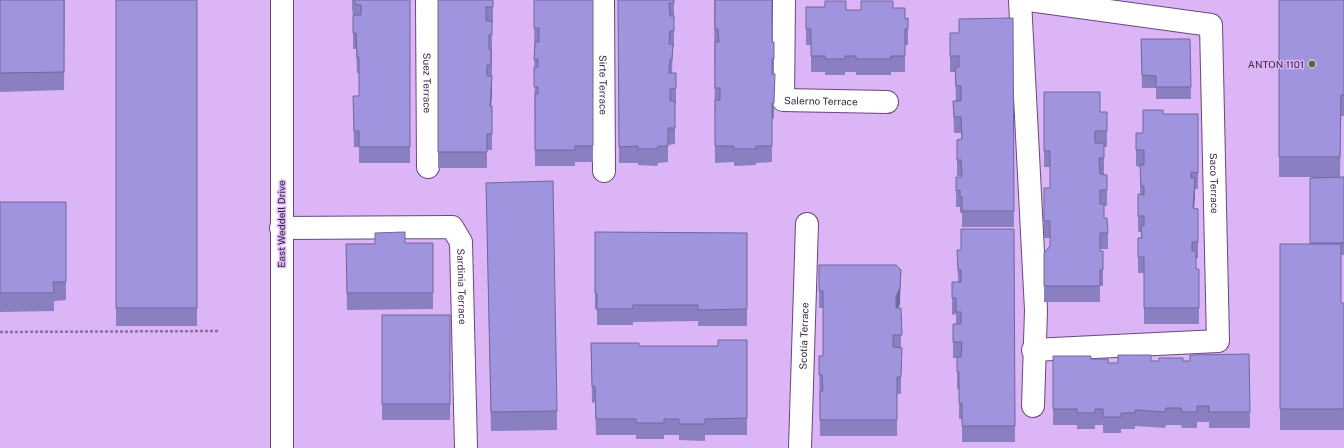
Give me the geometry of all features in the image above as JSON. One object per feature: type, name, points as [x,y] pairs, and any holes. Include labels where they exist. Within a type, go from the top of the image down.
[{"type":"street","name":"East Weddell Drive","points":[[282,0],[282,448]]},
{"type":"street","name":"Suez Terrace","points":[[428,0],[428,167]]},
{"type":"street","name":"Sirte Terrace","points":[[603,0],[604,171]]},
{"type":"street","name":"Salerno Terrace","points":[[784,0],[783,100],[887,102]]},
{"type":"street","points":[[1020,0],[1036,310],[1033,350],[1033,406]]},
{"type":"street","name":"Saco Terrace","points":[[1030,0],[1211,25],[1218,341],[1033,350]]},
{"type":"street","name":"Scotia Terrace","points":[[800,448],[807,224]]},
{"type":"street","name":"Sardinia Terrace","points":[[281,228],[452,227],[461,242],[466,448]]},
{"type":"path","points":[[0,332],[219,331]]},
{"type":"building","points":[[0,0],[64,0],[64,72],[0,73]]},
{"type":"building","points":[[116,0],[197,0],[197,308],[116,308]]},
{"type":"building","points":[[354,0],[410,0],[410,147],[359,147],[359,131],[354,131],[353,96],[359,96],[359,57],[357,57],[356,33],[353,33],[353,15],[361,15],[361,5],[357,5]]},
{"type":"building","points":[[438,0],[493,0],[493,7],[486,7],[486,21],[492,21],[492,35],[489,35],[491,65],[487,65],[487,76],[492,76],[490,106],[492,106],[492,134],[487,134],[487,152],[438,152]]},
{"type":"building","points":[[534,0],[593,0],[593,146],[575,146],[575,150],[535,150],[535,94],[538,94],[538,87],[534,87],[534,67],[538,67],[538,59],[534,60],[535,42],[539,42],[539,28],[534,28]]},
{"type":"building","points":[[618,0],[674,0],[674,3],[669,3],[670,16],[674,16],[674,31],[670,31],[669,44],[673,44],[669,73],[676,73],[676,88],[670,89],[670,101],[675,101],[675,128],[668,128],[668,146],[658,146],[657,149],[638,149],[638,146],[619,147]]},
{"type":"building","points":[[715,0],[772,0],[772,42],[774,42],[774,59],[772,59],[772,74],[775,74],[774,103],[772,103],[772,146],[756,146],[756,149],[734,149],[734,146],[715,146],[715,100],[720,100],[720,88],[715,88],[715,42],[719,42],[718,29],[715,29]]},
{"type":"building","name":"ANTON 1101","points":[[1279,0],[1344,0],[1344,95],[1341,95],[1340,157],[1279,157]]},
{"type":"building","points":[[825,1],[846,1],[846,10],[861,10],[861,1],[893,1],[893,8],[905,8],[905,19],[908,18],[908,29],[905,29],[905,56],[891,56],[891,59],[856,59],[856,56],[845,56],[845,59],[825,59],[825,56],[811,56],[811,29],[806,29],[806,7],[825,7]]},
{"type":"building","points":[[1013,18],[1014,211],[962,211],[962,197],[960,197],[960,190],[956,191],[956,177],[962,177],[961,160],[957,160],[957,140],[962,139],[961,117],[954,117],[953,101],[961,101],[961,86],[956,86],[955,68],[959,67],[959,56],[950,56],[950,33],[959,33],[959,19]]},
{"type":"building","points":[[1141,39],[1190,39],[1191,87],[1156,87],[1156,76],[1142,75]]},
{"type":"building","points":[[1044,92],[1100,92],[1100,112],[1107,112],[1107,131],[1095,131],[1095,143],[1104,143],[1104,158],[1099,158],[1100,174],[1107,175],[1107,190],[1100,190],[1100,204],[1104,204],[1104,218],[1107,218],[1108,233],[1100,233],[1100,251],[1103,251],[1103,270],[1100,270],[1100,286],[1044,286],[1044,253],[1050,246],[1050,221],[1044,221],[1044,188],[1050,188],[1050,151],[1044,151]]},
{"type":"building","points":[[1143,110],[1163,110],[1163,114],[1198,114],[1198,173],[1191,172],[1191,178],[1195,178],[1193,208],[1198,209],[1198,242],[1192,242],[1192,251],[1196,251],[1196,269],[1199,269],[1199,308],[1144,308],[1144,257],[1138,257],[1138,238],[1142,238],[1141,225],[1144,226],[1144,216],[1138,216],[1138,194],[1144,195],[1144,186],[1141,186],[1140,165],[1144,165],[1144,150],[1136,150],[1136,133],[1143,133]]},
{"type":"building","points":[[1344,177],[1344,243],[1310,243],[1310,178]]},
{"type":"building","points":[[553,181],[557,411],[491,412],[486,183]]},
{"type":"building","points":[[0,202],[66,202],[66,282],[53,282],[54,293],[0,293]]},
{"type":"building","points":[[961,229],[1014,229],[1015,426],[962,426],[962,403],[959,403],[959,372],[957,372],[957,357],[961,357],[962,342],[953,342],[953,324],[961,324],[961,312],[956,312],[956,298],[952,298],[952,282],[961,282],[961,270],[958,270],[957,250],[961,250]]},
{"type":"building","points":[[405,232],[405,243],[433,243],[433,293],[347,293],[346,244],[375,244],[375,233]]},
{"type":"building","points":[[595,232],[747,233],[747,309],[698,310],[698,305],[633,305],[633,309],[597,309],[597,293],[595,293]]},
{"type":"building","points":[[1280,244],[1341,244],[1341,303],[1344,303],[1344,409],[1280,409]]},
{"type":"building","points":[[819,265],[896,265],[901,270],[900,288],[896,296],[896,308],[901,308],[902,335],[893,335],[893,347],[902,348],[901,377],[897,377],[897,420],[820,420],[820,391],[823,391],[822,375],[819,375],[819,356],[823,356],[823,291],[819,291]]},
{"type":"building","points":[[382,315],[450,315],[450,404],[382,404]]},
{"type":"building","points":[[718,340],[747,340],[747,418],[705,419],[705,424],[679,424],[679,419],[664,419],[664,423],[636,423],[636,419],[596,419],[595,386],[592,386],[591,343],[639,343],[639,346],[718,346]]},
{"type":"building","points":[[1249,354],[1250,412],[1209,412],[1209,406],[1197,406],[1197,412],[1182,412],[1181,408],[1166,408],[1165,412],[1135,410],[1135,413],[1121,413],[1121,417],[1103,417],[1103,409],[1095,409],[1095,413],[1077,413],[1077,409],[1053,409],[1053,356],[1091,356],[1091,359],[1108,359],[1108,363],[1118,363],[1118,355],[1151,355],[1151,361],[1159,361],[1159,358],[1183,358],[1183,361],[1190,361],[1190,355]]},
{"type":"place","name":"ANTON 1101","points":[[1312,64]]}]
